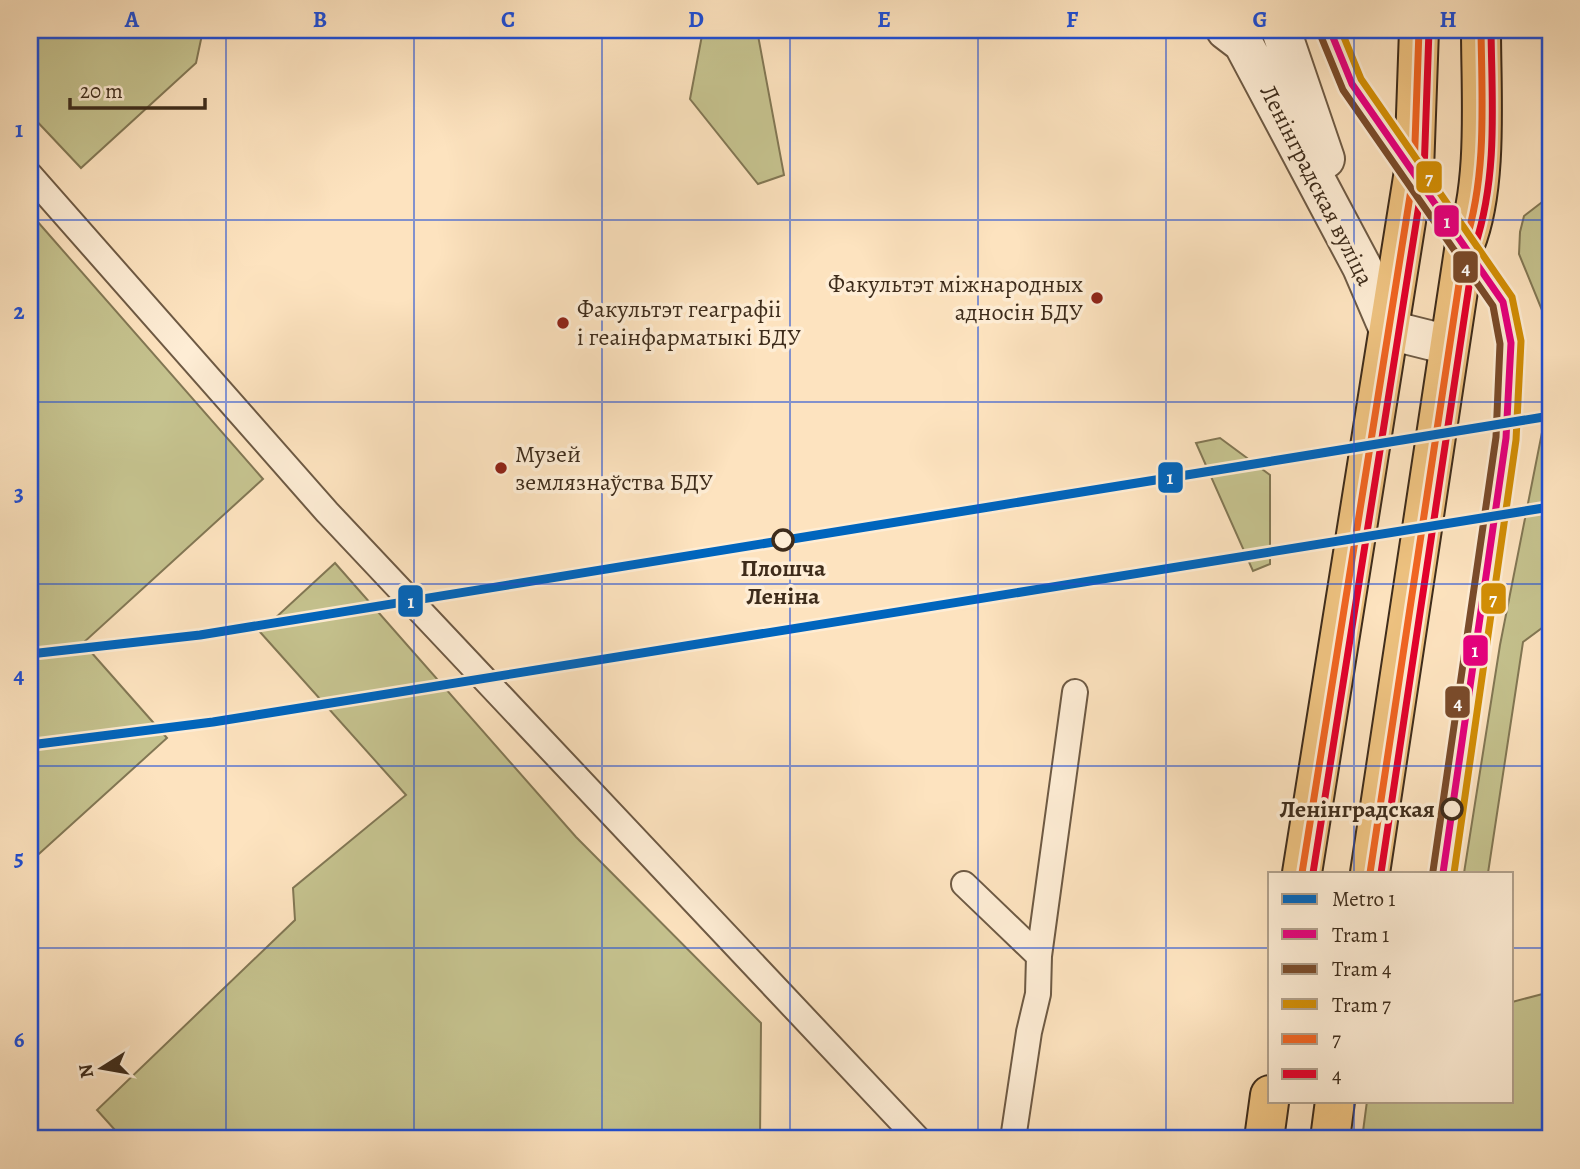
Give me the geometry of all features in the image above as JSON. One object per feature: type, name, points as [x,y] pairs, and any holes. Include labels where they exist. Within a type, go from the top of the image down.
[{"type":"main road","points":[[1302,872],[1414,171],[1419,30]]},
{"type":"main road","points":[[1370,872],[1449,345],[1465,244],[1473,222],[1480,129],[1481,30]]},
{"type":"main road","points":[[1264,1139],[1269,1102]]},
{"type":"main road","points":[[1330,1139],[1335,1102]]},
{"type":"street","name":"Ленінградская вуліца","points":[[1226,30],[1242,43],[1362,267],[1389,330]]},
{"type":"street","points":[[1281,30],[1362,267]]},
{"type":"street","points":[[1389,330],[1449,345]]},
{"type":"lane","points":[[30,176],[327,512],[918,1139]]},
{"type":"lane","points":[[1013,1139],[1029,1032],[1038,994],[1038,956],[1075,692]]},
{"type":"lane","points":[[964,884],[1038,956]]},
{"type":"shaded area","points":[[30,30],[203,30],[196,63],[81,168],[30,114]]},
{"type":"shaded area","points":[[703,30],[757,30],[784,175],[758,184],[690,99]]},
{"type":"shaded area","points":[[1550,196],[1550,392],[1544,315],[1519,254],[1524,216]]},
{"type":"shaded area","points":[[37,221],[263,479],[83,643],[167,738],[30,862],[30,227]]},
{"type":"shaded area","points":[[1550,392],[1550,622],[1523,642],[1488,872],[1464,872],[1500,645]]},
{"type":"shaded area","points":[[1220,438],[1270,475],[1270,564],[1253,571],[1196,443]]},
{"type":"shaded area","points":[[335,563],[576,837],[761,1023],[760,1139],[123,1139],[97,1110],[295,920],[293,888],[406,795],[260,632]]},
{"type":"shaded area","points":[[1550,992],[1550,1139],[1362,1139],[1367,1102],[1514,1102],[1514,1001]]},
{"type":"metro line","name":"1","points":[[30,654],[200,635],[1550,416]]},
{"type":"metro line","name":"1","points":[[30,745],[213,722],[1550,507]]},
{"type":"tram line","name":"1","points":[[1330,30],[1352,84],[1503,302],[1511,343],[1506,438],[1443,872]]},
{"type":"tram line","name":"7","points":[[1341,30],[1361,79],[1512,297],[1521,341],[1516,440],[1454,872]]},
{"type":"tram line","name":"4","points":[[1320,34],[1343,90],[1493,306],[1500,344],[1496,437],[1433,871]]},
{"type":"transit line","name":"7","points":[[1302,872],[1414,171],[1419,30]]},
{"type":"transit line","name":"4","points":[[1313,872],[1424,173],[1429,30]]},
{"type":"transit line","name":"7","points":[[1370,872],[1465,244],[1477,192],[1482,138],[1481,30]]},
{"type":"transit line","name":"4","points":[[1381,872],[1475,246],[1487,193],[1492,139],[1491,30]]},
{"type":"place","name":"Факультэт міжнародных адносін БДУ","points":[[1097,298]]},
{"type":"place","name":"Факультэт геаграфіі і геаінфарматыкі БДУ","points":[[563,323]]},
{"type":"place","name":"Музей землязнаўства БДУ","points":[[501,468]]},
{"type":"place","name":"Плошча Леніна","points":[[783,540]]},
{"type":"place","name":"Ленінградская","points":[[1452,809]]}]
